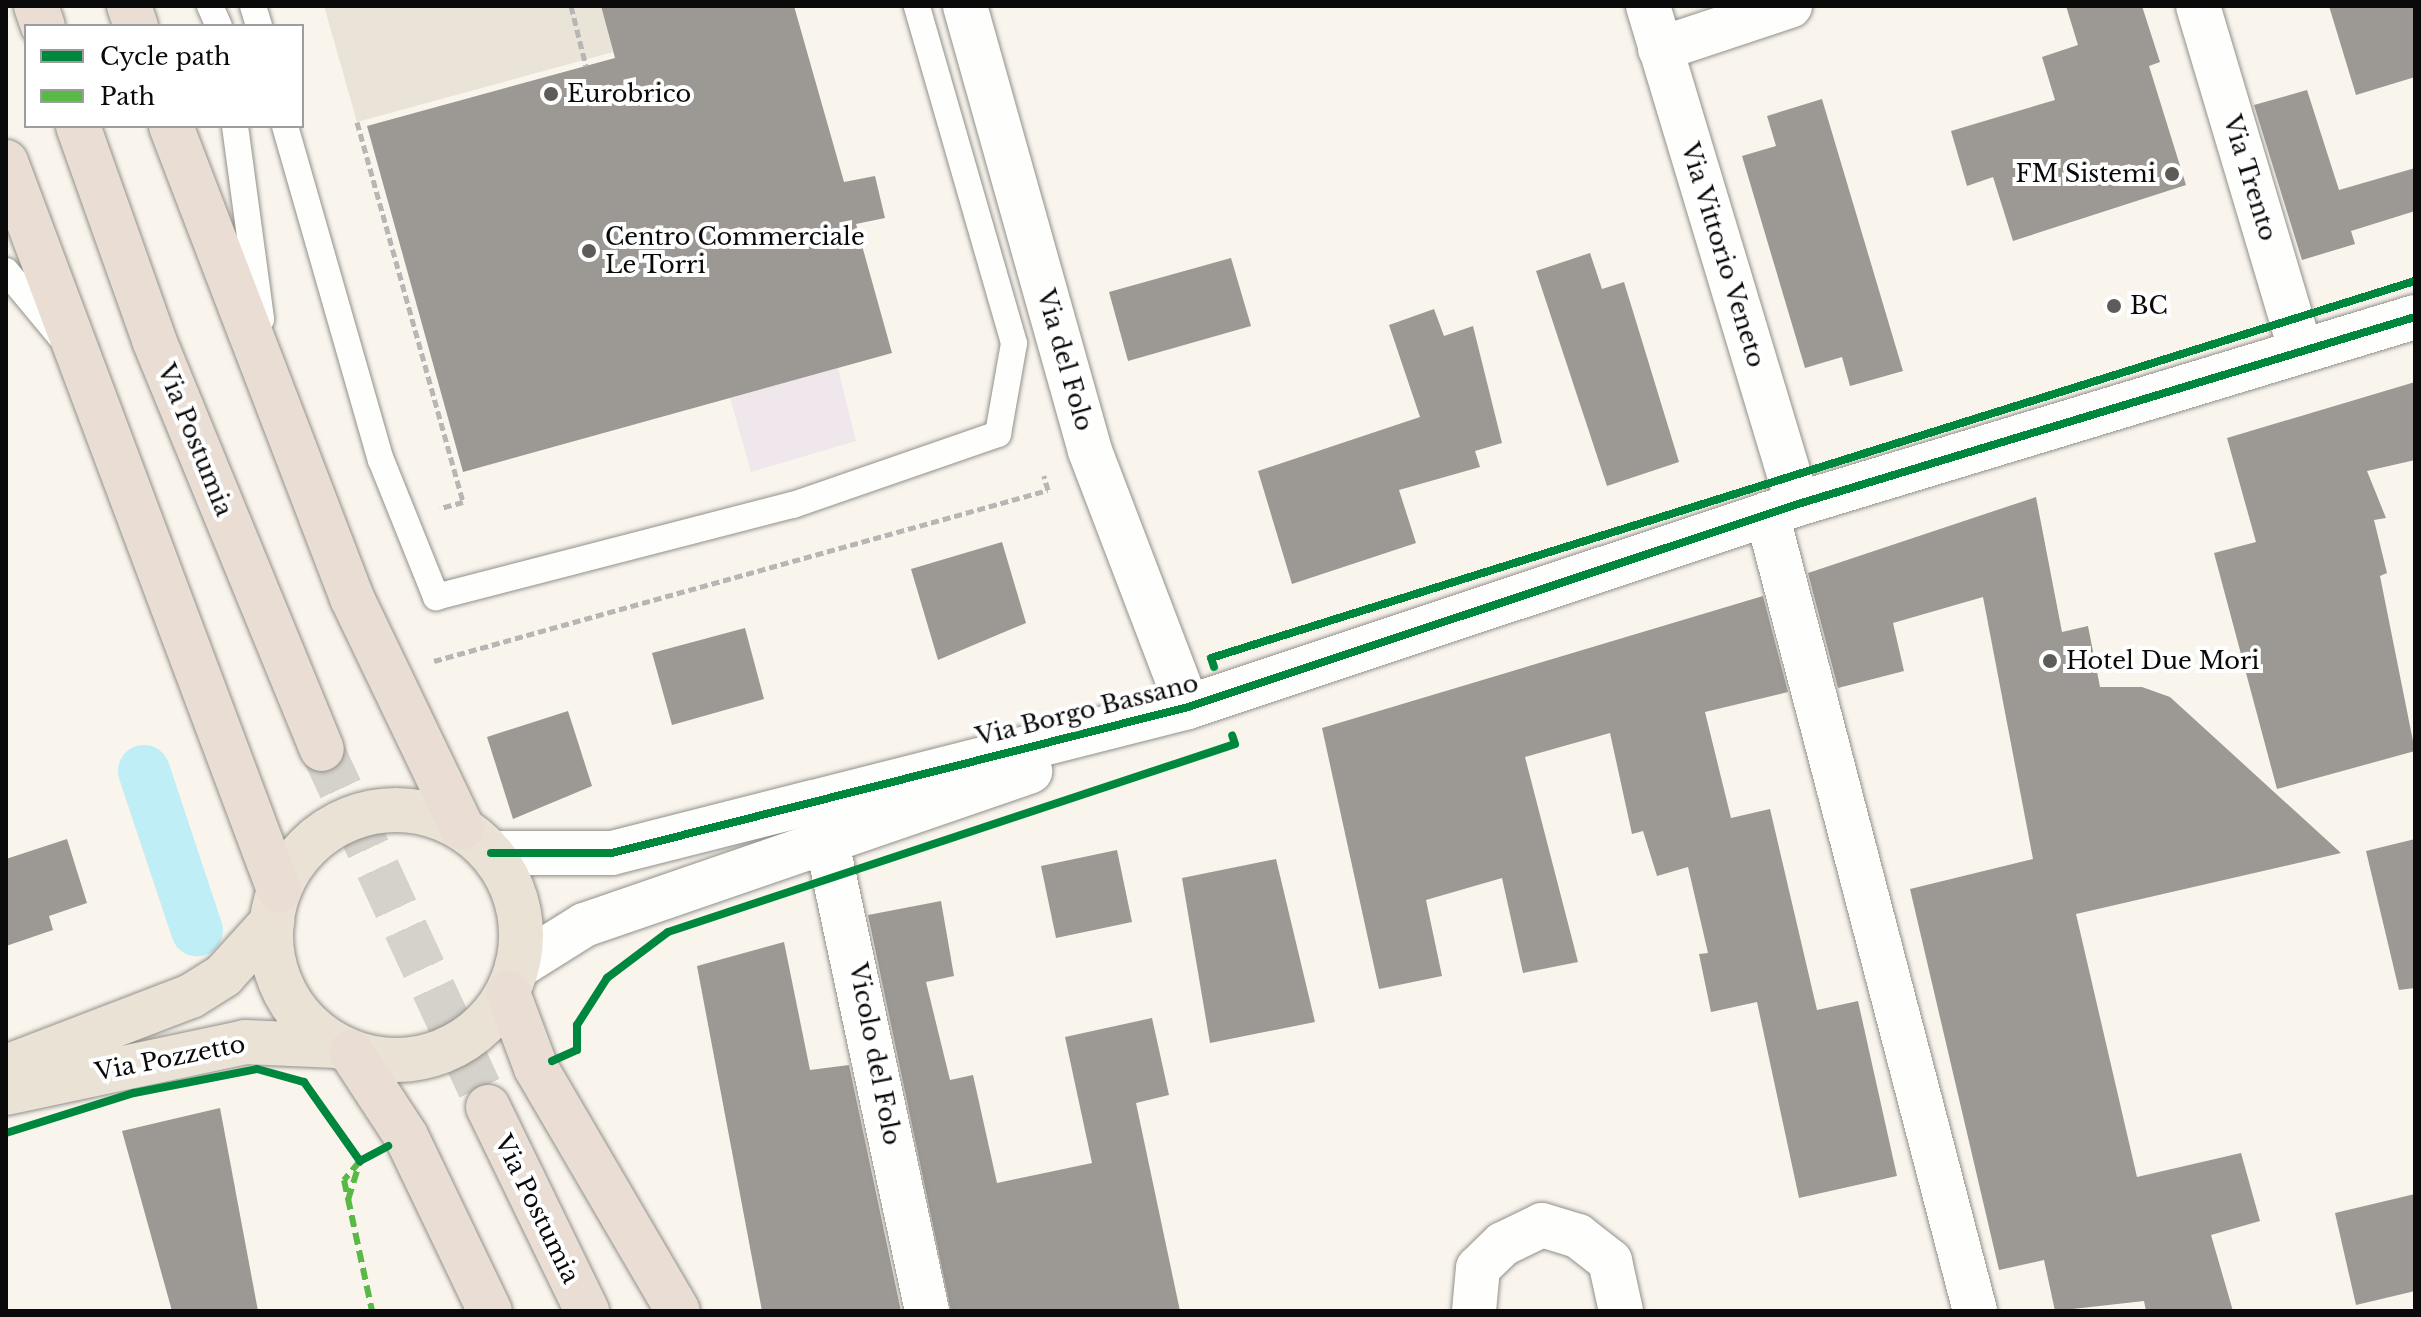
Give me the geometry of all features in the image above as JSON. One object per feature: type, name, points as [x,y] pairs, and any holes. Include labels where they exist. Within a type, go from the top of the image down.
[{"type":"highway","name":"Via Postumia","points":[[79,128],[154,340],[322,749]]},
{"type":"highway","points":[[172,128],[275,405],[370,640],[476,840]]},
{"type":"highway","points":[[6,162],[72,351],[267,840],[276,906]]},
{"type":"highway","points":[[513,980],[536,1068],[678,1311]]},
{"type":"highway","points":[[344,1049],[406,1136],[490,1311]]},
{"type":"highway","name":"Via Postumia","points":[[488,1107],[587,1311]]},
{"type":"main road","name":"Via Borgo Bassano","points":[[476,840],[404,811],[356,816],[297,858],[276,906],[279,980],[303,1018],[344,1049],[387,1061],[446,1050],[487,1023],[513,980]]},
{"type":"main road","points":[[476,840],[511,884],[521,920],[513,980]]},
{"type":"main road","name":"Via Pozzetto","points":[[6,1067],[191,996],[224,975],[276,906]]},
{"type":"main road","name":"Via Pozzetto","points":[[6,1093],[245,1042],[344,1049]]},
{"type":"street","name":"Via del Folo","points":[[965,6],[1090,451],[1188,707]]},
{"type":"street","name":"Via Vittorio Veneto","points":[[1648,6],[1783,509],[1975,1311]]},
{"type":"street","points":[[1660,49],[1790,6]]},
{"type":"street","name":"Via Trento","points":[[2198,6],[2301,351]]},
{"type":"street","name":"Via Borgo Bassano","points":[[513,980],[584,925],[831,845],[1188,707],[1783,509],[2415,317]]},
{"type":"street","name":"Via Borgo Bassano","points":[[476,840],[612,853],[1188,707]]},
{"type":"street","name":"Vicolo del Folo","points":[[817,799],[831,845],[927,1311]]},
{"type":"street","points":[[1474,1311],[1478,1268],[1503,1244],[1542,1225],[1578,1236],[1610,1261],[1621,1311]]},
{"type":"lane","points":[[210,6],[220,24]]},
{"type":"lane","points":[[286,128],[381,460],[436,597],[793,505],[998,434],[1014,343],[917,6]]},
{"type":"lane","points":[[235,128],[275,405]]},
{"type":"lane","points":[[6,271],[72,351]]},
{"type":"path","points":[[571,6],[586,66]]},
{"type":"path","points":[[357,122],[463,502],[423,513]]},
{"type":"shaded area","points":[[324,6],[601,6],[613,52],[357,122]]},
{"type":"shaded area","points":[[838,368],[856,441],[751,472],[730,398]]},
{"type":"building","points":[[601,6],[794,6],[844,182],[875,176],[885,218],[856,224],[892,353],[463,472],[367,126],[615,58]]},
{"type":"building","points":[[2066,6],[2142,6],[2160,62],[2149,66],[2186,185],[2013,241],[1993,177],[1967,186],[1951,131],[2055,100],[2042,57],[2078,45]]},
{"type":"building","points":[[2329,6],[2415,6],[2415,77],[2356,95]]},
{"type":"building","points":[[2307,90],[2339,190],[2415,168],[2415,211],[2351,231],[2355,244],[2302,260],[2254,105]]},
{"type":"building","points":[[1822,99],[1903,371],[1850,386],[1842,357],[1805,368],[1742,156],[1776,146],[1767,116]]},
{"type":"building","points":[[1590,253],[1602,289],[1624,282],[1679,462],[1607,486],[1536,271]]},
{"type":"building","points":[[1231,258],[1251,326],[1128,361],[1109,292]]},
{"type":"building","points":[[1434,309],[1444,336],[1473,326],[1502,443],[1475,451],[1480,467],[1399,490],[1416,543],[1292,584],[1258,471],[1420,417],[1389,325]]},
{"type":"building","points":[[2415,382],[2415,460],[2367,471],[2386,518],[2374,520],[2387,573],[2380,576],[2415,751],[2277,789],[2214,553],[2256,542],[2227,438]]},
{"type":"building","points":[[2036,497],[2062,632],[2088,626],[2100,687],[2142,687],[2170,697],[2341,853],[2076,914],[2137,1177],[2241,1153],[2260,1221],[2211,1235],[2233,1311],[2146,1311],[2144,1301],[2055,1311],[2044,1260],[1999,1270],[1910,889],[2033,859],[1983,597],[1893,623],[1904,671],[1838,688],[1808,573]]},
{"type":"building","points":[[1002,542],[1026,623],[938,660],[911,569]]},
{"type":"building","points":[[1763,596],[1788,692],[1705,712],[1731,818],[1770,809],[1817,1010],[1858,1001],[1897,1176],[1799,1198],[1757,1002],[1711,1012],[1699,954],[1708,953],[1688,867],[1657,876],[1643,831],[1632,834],[1610,733],[1525,757],[1578,962],[1523,973],[1502,878],[1426,900],[1442,976],[1379,989],[1322,728]]},
{"type":"building","points":[[745,628],[764,699],[672,725],[652,653]]},
{"type":"building","points":[[568,711],[592,786],[513,819],[487,737]]},
{"type":"building","points":[[67,839],[87,903],[49,916],[53,930],[6,946],[6,859]]},
{"type":"building","points":[[2415,839],[2415,988],[2399,990],[2366,851]]},
{"type":"building","points":[[1117,850],[1132,922],[1056,938],[1041,866]]},
{"type":"building","points":[[1276,859],[1315,1022],[1210,1043],[1182,878]]},
{"type":"building","points":[[941,901],[954,976],[926,982],[950,1080],[973,1075],[997,1183],[1092,1163],[1065,1037],[1152,1018],[1169,1095],[1136,1103],[1180,1311],[951,1311],[868,915]]},
{"type":"building","points":[[784,942],[810,1070],[849,1065],[901,1311],[762,1311],[697,966]]},
{"type":"building","points":[[220,1108],[258,1311],[172,1311],[122,1131]]},
{"type":"building","points":[[2415,1194],[2415,1291],[2356,1305],[2335,1213]]},
{"type":"waterway","points":[[144,771],[197,930]]},
{"type":"tunnel","points":[[322,749],[488,1107]]},
{"type":"marked path","points":[[360,1161],[344,1180],[372,1311]]},
{"type":"marked path","points":[[348,1200],[360,1161]]},
{"type":"cycle path","points":[[1214,667],[1211,658],[2415,281]]},
{"type":"cycle path","points":[[491,853],[612,853],[1188,707],[1798,504],[2415,317]]},
{"type":"cycle path","points":[[552,1061],[577,1050],[577,1025],[607,978],[668,932],[1235,744],[1232,735]]},
{"type":"cycle path","points":[[6,1133],[134,1093],[257,1069],[304,1082],[360,1161],[388,1146]]},
{"type":"place","name":"Eurobrico","points":[[551,94]]},
{"type":"place","name":"FM Sistemi","points":[[2172,174]]},
{"type":"place","name":"Centro Commerciale Le Torri","points":[[589,251]]},
{"type":"place","name":"BC","points":[[2114,306]]},
{"type":"place","name":"Hotel Due Mori","points":[[2050,661]]}]
